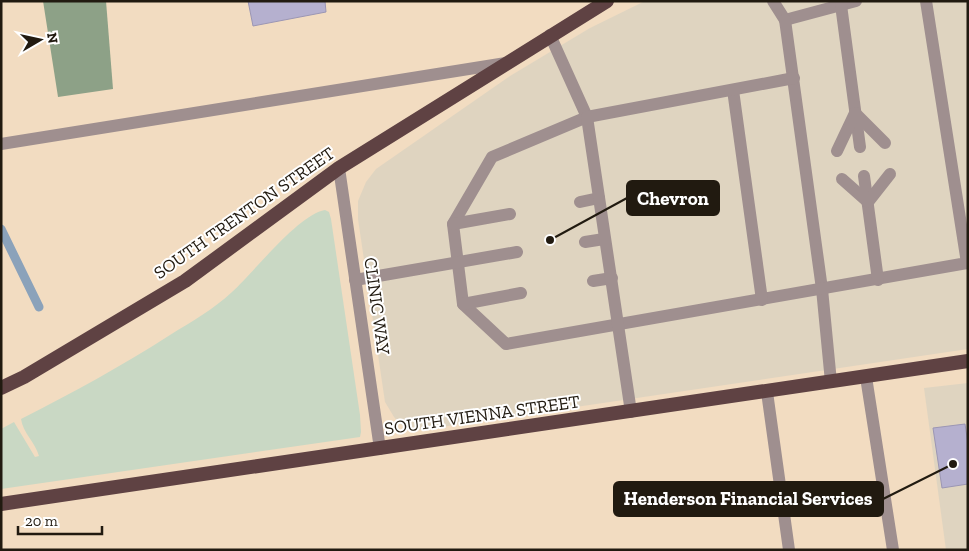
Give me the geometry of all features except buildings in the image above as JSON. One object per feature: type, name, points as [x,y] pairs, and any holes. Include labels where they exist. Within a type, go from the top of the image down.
[{"type":"highway","name":"SOUTH TRENTON STREET","points":[[1,388],[24,377],[185,281],[339,168],[607,1]]},
{"type":"highway","name":"SOUTH VIENNA STREET","points":[[1,504],[968,361]]},
{"type":"street","points":[[773,1],[785,20],[794,78],[822,289],[831,382]]},
{"type":"street","points":[[785,20],[856,1]]},
{"type":"street","points":[[794,78],[587,117],[492,157],[453,224],[463,304],[506,344],[967,264],[926,1]]},
{"type":"street","points":[[841,5],[860,148]]},
{"type":"street","points":[[550,36],[587,117],[631,412]]},
{"type":"street","name":"SOUTH TRENTON STREET","points":[[1,144],[506,63]]},
{"type":"street","points":[[733,90],[762,300]]},
{"type":"street","points":[[855,113],[885,143]]},
{"type":"street","points":[[837,151],[855,113]]},
{"type":"street","name":"CLINIC WAY","points":[[339,168],[380,449]]},
{"type":"street","points":[[868,202],[890,174]]},
{"type":"street","points":[[864,176],[878,280]]},
{"type":"street","points":[[842,179],[868,202]]},
{"type":"street","points":[[580,202],[599,198]]},
{"type":"street","points":[[453,224],[510,214]]},
{"type":"street","points":[[585,242],[604,239]]},
{"type":"street","points":[[355,280],[517,252]]},
{"type":"street","points":[[593,281],[612,278]]},
{"type":"street","points":[[463,304],[521,293]]},
{"type":"street","points":[[866,377],[893,550]]},
{"type":"street","points":[[767,392],[789,550]]},
{"type":"shaded area","points":[[645,1],[968,1],[968,349],[421,430],[413,430],[400,424],[385,402],[358,219],[358,201],[366,182],[376,169],[510,76],[590,28]]},
{"type":"shaded area","points":[[968,383],[968,550],[946,550],[924,388]]},
{"type":"green space","points":[[43,1],[106,1],[113,89],[58,97]]},
{"type":"green space","points":[[325,210],[329,212],[331,219],[360,415],[360,437],[1,489],[1,429],[14,422],[35,457],[39,456],[24,429],[21,419],[115,368],[210,310],[232,292],[290,232],[314,214]]},
{"type":"waterway","points":[[1,229],[39,307]]},
{"type":"place","name":"Chevron","points":[[550,240]]},
{"type":"place","name":"Henderson Financial Services","points":[[953,464]]}]
